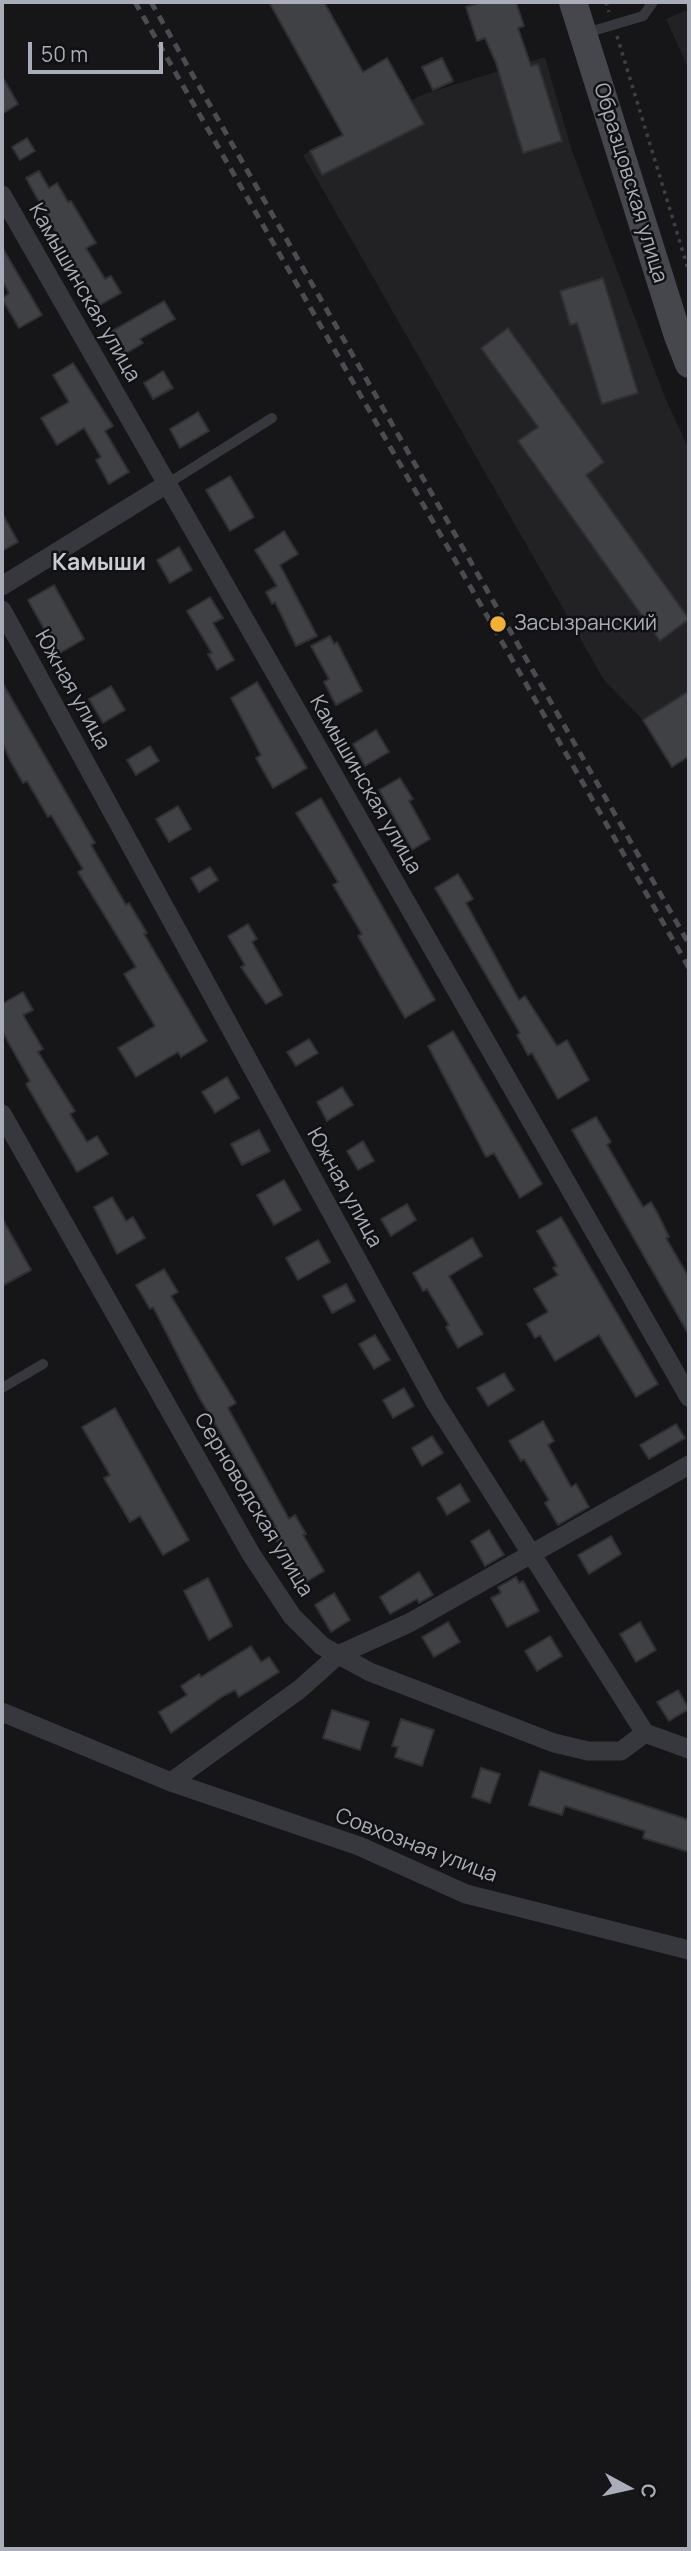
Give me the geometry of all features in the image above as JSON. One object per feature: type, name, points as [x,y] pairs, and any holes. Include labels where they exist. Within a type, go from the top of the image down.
[{"type":"main road","name":"Образцовская улица","points":[[573,2],[689,364]]},
{"type":"street","name":"Камышинская улица","points":[[2,195],[689,1397]]},
{"type":"street","points":[[2,586],[167,484]]},
{"type":"street","name":"Южная улица","points":[[2,610],[435,1402],[645,1733]]},
{"type":"street","name":"Серноводская улица","points":[[2,1114],[251,1554],[292,1616],[322,1646],[370,1672],[554,1743],[588,1751],[621,1751],[645,1733]]},
{"type":"street","points":[[171,1782],[300,1689],[338,1655],[409,1623],[533,1556],[689,1465]]},
{"type":"street","name":"Совхозная улица","points":[[2,1712],[171,1782],[359,1846],[466,1894],[689,1950]]},
{"type":"street","points":[[645,1733],[689,1749]]},
{"type":"lane","points":[[583,34],[643,16],[653,2]]},
{"type":"lane","points":[[167,484],[272,418]]},
{"type":"lane","points":[[2,1388],[43,1364]]},
{"type":"path","points":[[606,2],[689,272]]},
{"type":"shaded area","points":[[684,2],[689,2],[689,70],[666,19],[687,10]]},
{"type":"shaded area","points":[[545,57],[572,151],[666,400],[689,449],[689,756],[672,767],[643,720],[604,680],[303,155],[424,94]]},
{"type":"building","points":[[269,2],[324,2],[363,72],[387,58],[424,124],[322,175],[310,151],[343,135]]},
{"type":"building","points":[[482,2],[516,2],[524,26],[518,28],[531,66],[538,64],[562,141],[523,153],[496,63],[485,38],[477,41],[466,7]]},
{"type":"building","points":[[442,58],[453,81],[433,90],[422,67]]},
{"type":"building","points":[[2,76],[18,104],[2,114]]},
{"type":"building","points":[[27,138],[35,151],[20,160],[12,147]]},
{"type":"building","points":[[39,171],[49,188],[57,183],[68,202],[71,201],[96,243],[86,248],[105,279],[111,276],[121,293],[100,305],[72,262],[26,178]]},
{"type":"building","points":[[2,247],[42,315],[19,328],[2,299],[9,293],[2,280]]},
{"type":"building","points":[[603,278],[638,393],[602,404],[577,323],[570,325],[560,291]]},
{"type":"building","points":[[164,301],[175,319],[140,339],[143,343],[125,354],[112,331]]},
{"type":"building","points":[[508,328],[604,462],[586,475],[689,619],[660,641],[518,441],[538,427],[481,348]]},
{"type":"building","points":[[73,363],[113,426],[105,431],[129,472],[109,484],[96,460],[101,457],[84,428],[57,445],[41,418],[69,402],[53,375]]},
{"type":"building","points":[[163,371],[173,388],[153,399],[144,383]]},
{"type":"building","points":[[198,412],[209,431],[180,448],[170,429]]},
{"type":"building","points":[[230,476],[254,517],[230,531],[206,490]]},
{"type":"building","points":[[2,513],[18,542],[2,551]]},
{"type":"building","points":[[284,531],[298,554],[280,565],[317,636],[296,646],[275,602],[272,604],[266,592],[277,586],[255,550]]},
{"type":"building","points":[[179,547],[192,570],[170,583],[157,560]]},
{"type":"building","points":[[54,585],[84,639],[58,654],[28,600]]},
{"type":"building","points":[[210,597],[223,618],[213,623],[234,660],[217,670],[208,654],[212,653],[187,611]]},
{"type":"building","points":[[330,636],[334,644],[337,642],[362,691],[336,705],[324,682],[329,679],[311,646]]},
{"type":"building","points":[[2,682],[95,843],[91,845],[126,905],[129,903],[147,933],[144,934],[207,1041],[181,1057],[178,1052],[136,1077],[118,1048],[155,1026],[124,974],[136,967],[78,872],[83,869],[51,815],[48,817],[27,781],[23,783],[11,762],[2,742]]},
{"type":"building","points":[[257,682],[307,768],[273,788],[256,758],[261,755],[231,698]]},
{"type":"building","points":[[111,686],[125,710],[103,723],[89,699]]},
{"type":"building","points":[[689,691],[689,756],[672,767],[643,720]]},
{"type":"building","points":[[376,730],[389,752],[365,766],[353,744]]},
{"type":"building","points":[[150,746],[159,761],[136,775],[127,760]]},
{"type":"building","points":[[400,778],[413,799],[409,801],[430,839],[412,850],[379,790]]},
{"type":"building","points":[[321,798],[435,1000],[405,1018],[358,936],[362,934],[333,885],[338,882],[296,813]]},
{"type":"building","points":[[178,806],[191,829],[169,842],[156,819]]},
{"type":"building","points":[[210,867],[218,880],[199,892],[191,878]]},
{"type":"building","points":[[458,874],[473,899],[466,903],[519,1000],[525,996],[557,1046],[567,1040],[589,1080],[558,1099],[532,1053],[528,1055],[517,1035],[520,1033],[435,888]]},
{"type":"building","points":[[248,924],[257,939],[252,942],[282,995],[266,1004],[241,967],[245,965],[228,936]]},
{"type":"building","points":[[23,992],[33,1010],[23,1015],[43,1049],[38,1052],[75,1111],[70,1114],[87,1142],[97,1136],[108,1154],[77,1172],[26,1084],[30,1081],[2,1031],[2,1004]]},
{"type":"building","points":[[453,1031],[542,1184],[520,1198],[494,1153],[486,1157],[428,1046]]},
{"type":"building","points":[[309,1039],[318,1053],[296,1066],[287,1052]]},
{"type":"building","points":[[227,1077],[239,1098],[215,1113],[202,1092]]},
{"type":"building","points":[[342,1087],[353,1105],[327,1121],[317,1102]]},
{"type":"building","points":[[596,1117],[611,1142],[607,1145],[643,1207],[651,1202],[658,1214],[669,1237],[666,1238],[689,1278],[689,1335],[572,1130]]},
{"type":"building","points":[[259,1130],[270,1151],[242,1165],[231,1144]]},
{"type":"building","points":[[363,1141],[374,1161],[358,1170],[347,1151]]},
{"type":"building","points":[[284,1180],[301,1210],[274,1225],[257,1195]]},
{"type":"building","points":[[112,1197],[126,1221],[133,1217],[145,1238],[117,1254],[94,1207]]},
{"type":"building","points":[[407,1204],[416,1220],[391,1236],[381,1219]]},
{"type":"building","points":[[561,1217],[658,1384],[636,1397],[599,1335],[555,1361],[540,1335],[535,1338],[527,1324],[548,1312],[534,1289],[558,1275],[553,1268],[557,1266],[537,1231]]},
{"type":"building","points":[[2,1218],[31,1270],[2,1286]]},
{"type":"building","points":[[472,1238],[482,1256],[449,1276],[483,1334],[458,1348],[446,1327],[449,1325],[427,1289],[423,1291],[413,1273]]},
{"type":"building","points":[[318,1240],[330,1262],[298,1280],[286,1258]]},
{"type":"building","points":[[164,1269],[178,1292],[171,1296],[236,1403],[228,1408],[289,1519],[295,1515],[324,1571],[301,1585],[271,1530],[276,1527],[199,1397],[153,1307],[150,1309],[136,1285]]},
{"type":"building","points":[[346,1284],[355,1301],[332,1313],[323,1296]]},
{"type":"building","points":[[375,1335],[390,1360],[374,1369],[359,1344]]},
{"type":"building","points":[[504,1373],[514,1390],[488,1406],[477,1388]]},
{"type":"building","points":[[404,1388],[414,1406],[393,1418],[383,1400]]},
{"type":"building","points":[[115,1408],[189,1540],[163,1555],[140,1516],[130,1522],[104,1478],[110,1475],[82,1427]]},
{"type":"building","points":[[543,1421],[554,1441],[548,1445],[571,1487],[576,1484],[589,1507],[558,1525],[545,1503],[549,1500],[524,1459],[521,1461],[509,1441]]},
{"type":"building","points":[[676,1424],[685,1438],[649,1459],[640,1445]]},
{"type":"building","points":[[432,1436],[443,1453],[422,1466],[412,1448]]},
{"type":"building","points":[[460,1484],[470,1501],[447,1515],[437,1498]]},
{"type":"building","points":[[489,1530],[504,1555],[485,1566],[471,1541]]},
{"type":"building","points":[[611,1536],[621,1554],[589,1574],[578,1555]]},
{"type":"building","points":[[419,1572],[433,1595],[419,1603],[417,1599],[390,1614],[380,1597]]},
{"type":"building","points":[[516,1577],[519,1583],[523,1581],[539,1611],[507,1627],[491,1598],[501,1593],[498,1587]]},
{"type":"building","points":[[208,1578],[232,1626],[209,1640],[184,1591]]},
{"type":"building","points":[[334,1593],[350,1620],[331,1632],[315,1605]]},
{"type":"building","points":[[448,1622],[460,1642],[434,1657],[422,1637]]},
{"type":"building","points":[[640,1622],[656,1650],[636,1662],[620,1634]]},
{"type":"building","points":[[550,1636],[562,1656],[537,1671],[525,1651]]},
{"type":"building","points":[[251,1646],[261,1662],[269,1657],[279,1672],[239,1697],[235,1690],[223,1696],[171,1733],[159,1712],[187,1695],[181,1686],[199,1674],[201,1677]]},
{"type":"building","points":[[678,1690],[689,1709],[669,1721],[657,1702]]},
{"type":"building","points":[[332,1710],[369,1722],[360,1750],[323,1738]]},
{"type":"building","points":[[401,1719],[434,1730],[422,1766],[395,1757],[398,1747],[392,1746]]},
{"type":"building","points":[[481,1768],[500,1774],[490,1803],[472,1797]]},
{"type":"building","points":[[540,1771],[689,1820],[689,1852],[643,1838],[645,1831],[565,1806],[562,1815],[529,1805]]},
{"type":"railway","points":[[135,2],[689,968]]},
{"type":"railway","points":[[151,2],[689,944]]},
{"type":"place","name":"Засызранский","points":[[498,624]]},
{"type":"district","name":"Камыши","points":[[99,564]]}]
